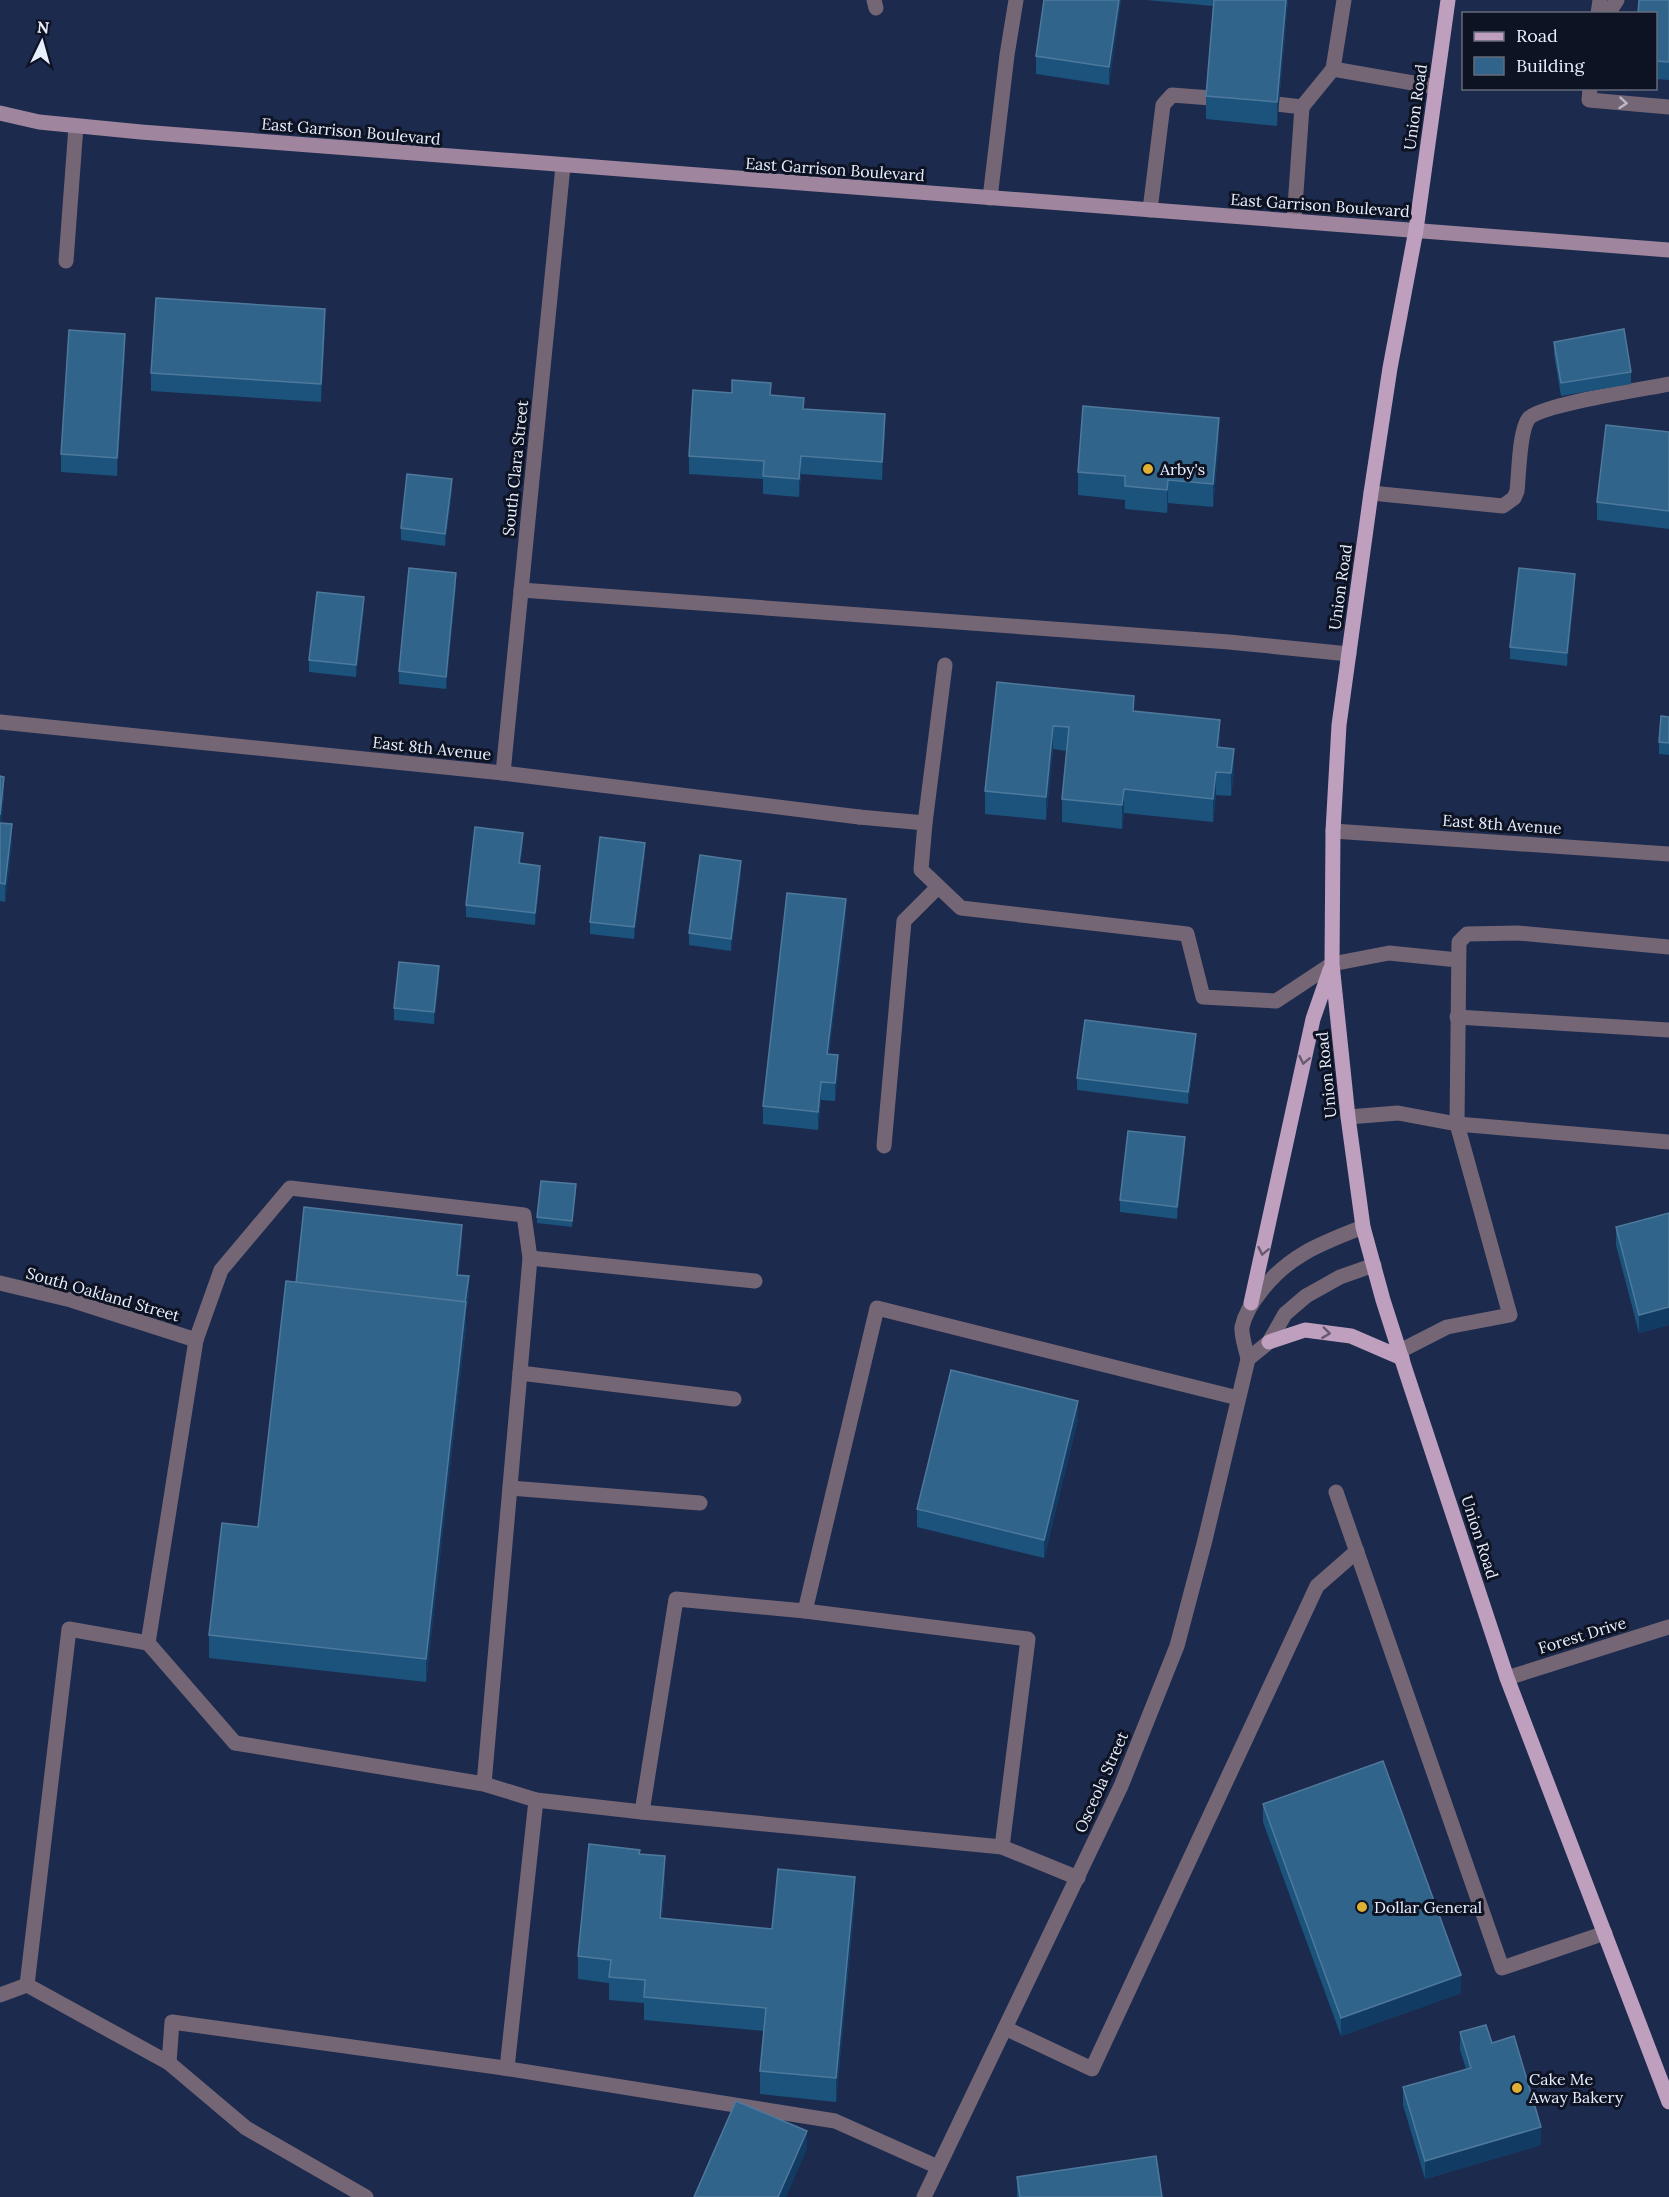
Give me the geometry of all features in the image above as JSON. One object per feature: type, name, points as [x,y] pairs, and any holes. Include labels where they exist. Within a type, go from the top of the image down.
[{"type":"main road","name":"Union Road","points":[[1448,0],[1416,230],[1390,368],[1371,493],[1339,725],[1333,831],[1332,964],[1348,1117],[1364,1227],[1383,1300],[1507,1678],[1669,2102]]},
{"type":"main road","name":"East Garrison Boulevard","points":[[0,113],[39,122],[141,132],[1669,250]]},
{"type":"main road","points":[[1251,1303],[1313,1019],[1332,964]]},
{"type":"main road","points":[[1269,1342],[1305,1330],[1351,1336],[1401,1355]]},
{"type":"street","points":[[990,198],[1016,0]]},
{"type":"street","points":[[1294,221],[1302,107],[1334,69],[1344,0]]},
{"type":"street","points":[[1334,69],[1436,87]]},
{"type":"street","points":[[1590,90],[1589,100],[1669,107]]},
{"type":"street","points":[[1150,210],[1163,105],[1172,95],[1302,107]]},
{"type":"street","points":[[66,261],[76,126]]},
{"type":"street","name":"South Clara Street","points":[[503,773],[562,166]]},
{"type":"street","points":[[1371,493],[1503,506],[1514,498],[1517,491],[1524,430],[1529,418],[1551,407],[1669,384]]},
{"type":"street","points":[[521,590],[1229,642],[1349,654]]},
{"type":"street","points":[[945,665],[921,870],[961,908],[1187,934],[1203,996],[1276,1001],[1332,964],[1389,953],[1458,960]]},
{"type":"street","name":"East 8th Avenue","points":[[0,722],[503,773],[859,817],[925,823]]},
{"type":"street","name":"East 8th Avenue","points":[[1333,831],[1669,854]]},
{"type":"street","points":[[884,1146],[904,921],[938,886]]},
{"type":"street","points":[[1401,1355],[1447,1327],[1510,1315],[1458,1124],[1459,942],[1467,934],[1518,933],[1669,947]]},
{"type":"street","points":[[1457,1017],[1669,1030]]},
{"type":"street","points":[[1348,1117],[1398,1113],[1458,1124],[1669,1142]]},
{"type":"street","points":[[148,1643],[195,1340],[221,1270],[290,1188],[524,1215],[530,1258],[484,1784]]},
{"type":"street","name":"Osceola Street","points":[[924,2197],[1121,1786],[1177,1647],[1248,1359],[1242,1329],[1251,1303],[1271,1278],[1295,1257],[1318,1245],[1364,1227]]},
{"type":"street","points":[[530,1258],[755,1281]]},
{"type":"street","points":[[1248,1359],[1269,1342],[1285,1314],[1306,1296],[1340,1277],[1374,1265]]},
{"type":"street","name":"South Oakland Street","points":[[0,1283],[71,1300],[195,1340]]},
{"type":"street","points":[[805,1611],[877,1308],[1238,1398]]},
{"type":"street","points":[[520,1373],[734,1399]]},
{"type":"street","points":[[510,1488],[700,1503]]},
{"type":"street","points":[[1336,1492],[1502,1968],[1605,1934]]},
{"type":"street","points":[[1005,2028],[1092,2069],[1317,1586],[1357,1551]]},
{"type":"street","points":[[642,1812],[676,1599],[805,1611],[1028,1639],[1002,1847]]},
{"type":"street","name":"Forest Drive","points":[[1507,1678],[1669,1627]]},
{"type":"street","points":[[27,1985],[69,1629],[148,1643],[235,1743],[484,1784],[536,1800],[1002,1847],[1078,1878]]},
{"type":"street","points":[[507,2068],[536,1800]]},
{"type":"street","points":[[0,1995],[27,1985],[169,2063],[246,2128],[366,2197]]},
{"type":"street","points":[[169,2063],[172,2022],[507,2068],[835,2121],[938,2167]]},
{"type":"building","points":[[1044,0],[1119,0],[1109,67],[1036,56]]},
{"type":"building","points":[[1214,0],[1286,0],[1277,102],[1206,96]]},
{"type":"building","points":[[1639,0],[1669,0],[1669,62],[1657,61],[1657,12],[1638,12]]},
{"type":"building","points":[[156,298],[325,309],[321,384],[151,373]]},
{"type":"building","points":[[1624,329],[1631,372],[1561,383],[1554,342]]},
{"type":"building","points":[[69,330],[125,334],[117,458],[61,454]]},
{"type":"building","points":[[732,380],[771,383],[770,395],[804,398],[803,409],[885,414],[882,462],[801,456],[799,479],[763,476],[764,461],[689,456],[693,390],[732,393]]},
{"type":"building","name":"Arby's","points":[[1083,406],[1219,418],[1213,484],[1168,480],[1167,490],[1125,486],[1125,476],[1078,472]]},
{"type":"building","points":[[1606,425],[1669,432],[1669,511],[1597,502]]},
{"type":"building","points":[[407,474],[452,479],[445,534],[401,528]]},
{"type":"building","points":[[409,568],[456,573],[446,677],[399,671]]},
{"type":"building","points":[[1519,568],[1575,574],[1567,653],[1510,647]]},
{"type":"building","points":[[317,592],[364,597],[356,665],[309,660]]},
{"type":"building","points":[[997,682],[1134,696],[1133,711],[1220,720],[1217,747],[1234,749],[1231,773],[1216,772],[1213,799],[1124,789],[1122,805],[1062,799],[1069,727],[1053,726],[1046,797],[985,791]]},
{"type":"building","points":[[1661,716],[1669,717],[1669,743],[1659,742]]},
{"type":"building","points":[[0,776],[4,777],[0,815]]},
{"type":"building","points":[[0,823],[12,824],[5,884],[0,883]]},
{"type":"building","points":[[475,827],[523,833],[519,863],[540,866],[535,913],[466,905]]},
{"type":"building","points":[[600,837],[645,843],[634,927],[590,922]]},
{"type":"building","points":[[700,855],[741,861],[731,939],[689,933]]},
{"type":"building","points":[[787,893],[846,899],[827,1054],[838,1055],[835,1083],[821,1082],[818,1112],[763,1106]]},
{"type":"building","points":[[399,962],[439,966],[434,1012],[394,1008]]},
{"type":"building","points":[[1085,1020],[1196,1034],[1188,1092],[1077,1078]]},
{"type":"building","points":[[1128,1131],[1185,1137],[1177,1207],[1120,1200]]},
{"type":"building","points":[[541,1181],[576,1184],[572,1221],[537,1217]]},
{"type":"building","points":[[304,1207],[462,1225],[457,1275],[469,1276],[465,1302],[296,1283]]},
{"type":"building","points":[[1669,1213],[1669,1307],[1639,1315],[1616,1227]]},
{"type":"building","points":[[286,1281],[466,1302],[426,1659],[209,1635],[222,1523],[258,1527]]},
{"type":"building","points":[[951,1370],[1078,1401],[1044,1540],[917,1509]]},
{"type":"building","name":"Dollar General","points":[[1383,1761],[1461,1975],[1341,2018],[1263,1804]]},
{"type":"building","points":[[589,1844],[640,1850],[639,1854],[665,1856],[660,1918],[772,1929],[778,1869],[855,1877],[836,2078],[760,2071],[766,2008],[644,1997],[645,1980],[609,1977],[611,1960],[578,1956]]},
{"type":"building","points":[[1486,2025],[1492,2043],[1514,2036],[1541,2127],[1425,2161],[1403,2087],[1471,2068],[1460,2032]]},
{"type":"building","points":[[736,2101],[807,2131],[778,2197],[694,2197]]},
{"type":"building","points":[[1156,2156],[1162,2197],[1020,2197],[1017,2177]]},
{"type":"place","name":"Arby's","points":[[1148,469]]},
{"type":"place","name":"Dollar General","points":[[1362,1907]]},
{"type":"place","name":"Cake Me Away Bakery","points":[[1517,2088]]}]
